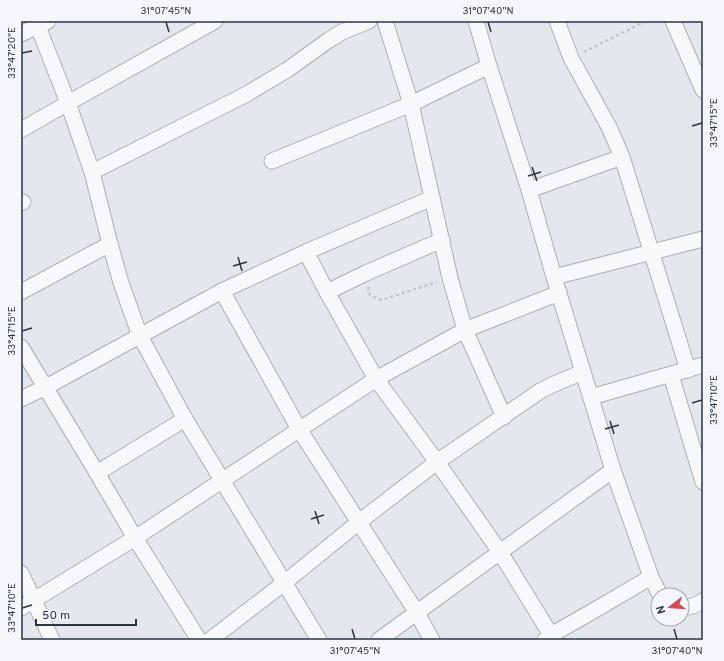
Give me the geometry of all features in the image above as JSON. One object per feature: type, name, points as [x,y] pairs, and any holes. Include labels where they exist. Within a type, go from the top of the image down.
[{"type":"street","points":[[92,172],[244,95],[287,70],[342,32],[369,21]]},
{"type":"street","points":[[385,21],[411,104],[450,278],[465,330],[504,417]]},
{"type":"street","points":[[476,21],[529,190],[558,293],[613,470],[651,577],[656,587]]},
{"type":"street","points":[[557,21],[571,58],[609,127],[622,157],[688,370]]},
{"type":"street","points":[[673,21],[702,87]]},
{"type":"street","points":[[21,130],[212,22]]},
{"type":"street","points":[[21,34],[41,23],[92,172],[110,244],[140,336],[185,418],[319,640]]},
{"type":"street","points":[[272,161],[411,104],[489,66]]},
{"type":"street","points":[[529,190],[622,157]]},
{"type":"street","points":[[21,399],[46,387],[222,291],[306,252],[432,198]]},
{"type":"street","points":[[554,277],[703,239]]},
{"type":"street","points":[[327,292],[366,273],[442,240]]},
{"type":"street","points":[[21,292],[110,244]]},
{"type":"street","points":[[306,252],[376,379],[437,462],[500,552],[550,638],[651,577]]},
{"type":"street","points":[[222,291],[299,429],[432,640]]},
{"type":"street","points":[[27,604],[135,538],[376,379],[465,330],[558,293]]},
{"type":"street","points":[[21,347],[135,538],[199,640]]},
{"type":"street","points":[[591,397],[703,365]]},
{"type":"street","points":[[210,640],[437,462],[540,391],[583,372]]},
{"type":"street","points":[[672,375],[703,482]]},
{"type":"street","points":[[97,473],[185,418]]},
{"type":"street","points":[[379,640],[613,470]]},
{"type":"street","points":[[21,573],[27,604],[52,640]]},
{"type":"street","points":[[690,607],[703,602]]},
{"type":"path","points":[[571,58],[646,21]]},
{"type":"path","points":[[366,273],[370,295],[382,300],[450,278]]}]
